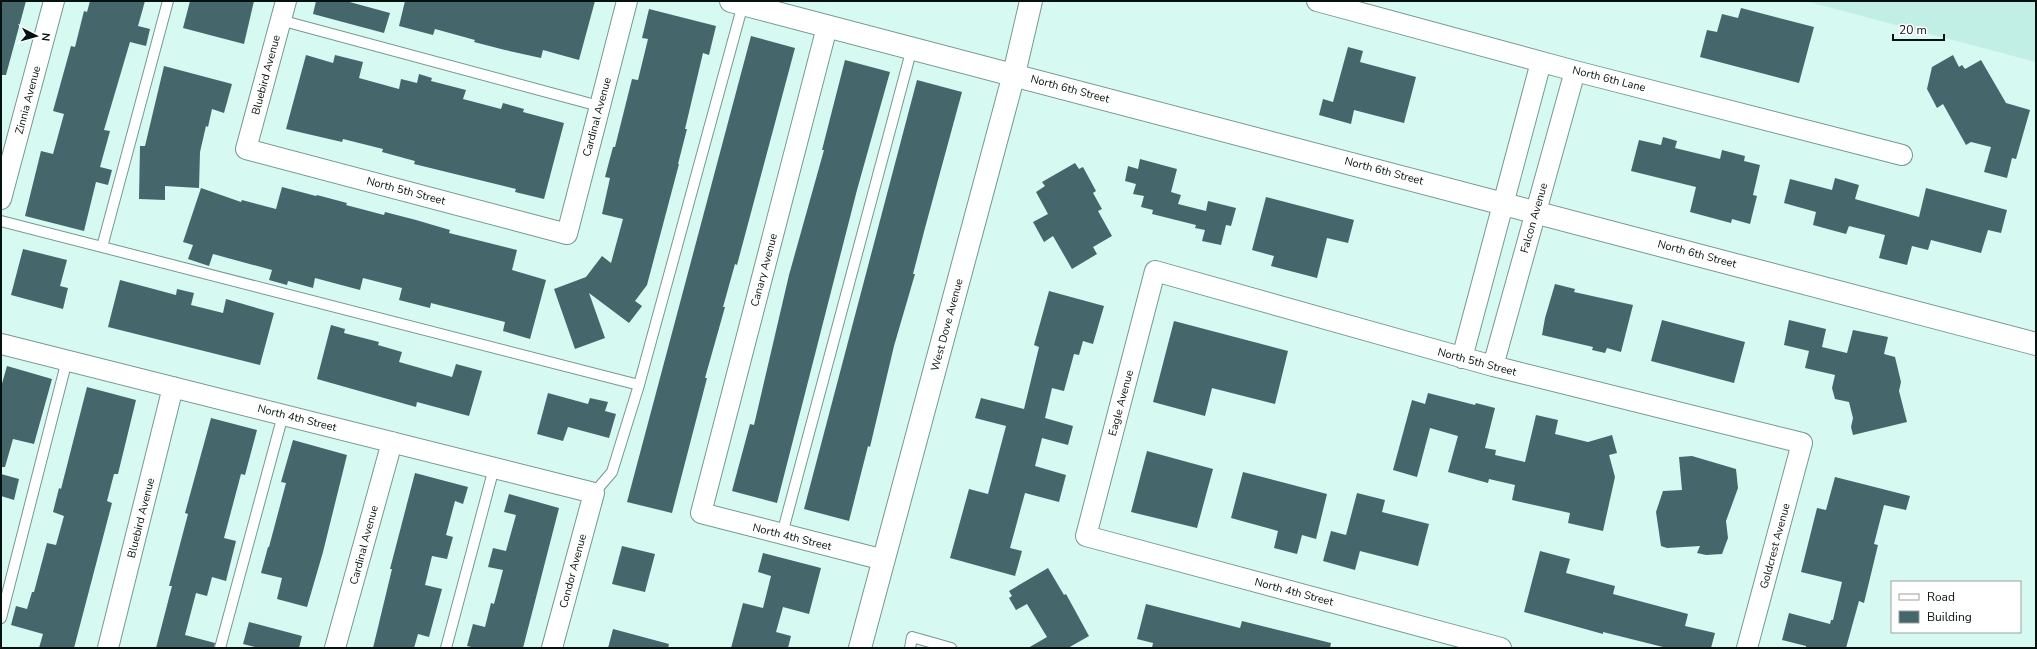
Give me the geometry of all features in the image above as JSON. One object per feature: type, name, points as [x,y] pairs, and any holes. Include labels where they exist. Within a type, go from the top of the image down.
[{"type":"street","name":"Zinnia Avenue","points":[[1,199],[54,1]]},
{"type":"street","name":"Cardinal Avenue","points":[[567,234],[627,1]]},
{"type":"street","name":"West Dove Avenue","points":[[860,648],[1014,74],[1031,1]]},
{"type":"street","name":"North 6th Lane","points":[[1317,1],[1575,71],[1902,155]]},
{"type":"street","name":"North 6th Street","points":[[737,3],[1014,74],[2036,344]]},
{"type":"street","name":"Bluebird Avenue","points":[[246,149],[283,10]]},
{"type":"street","name":"Canary Avenue","points":[[701,513],[827,27]]},
{"type":"street","points":[[1462,358],[1542,62]]},
{"type":"street","name":"Falcon Avenue","points":[[1493,366],[1575,71]]},
{"type":"street","name":"North 5th Street","points":[[246,149],[567,234]]},
{"type":"street","name":"North 5th Street","points":[[1155,271],[1462,358],[1802,443]]},
{"type":"street","name":"Eagle Avenue","points":[[1086,536],[1155,271]]},
{"type":"street","name":"North 4th Street","points":[[1,344],[594,493]]},
{"type":"street","name":"Bluebird Avenue","points":[[108,648],[174,387]]},
{"type":"street","name":"Cardinal Avenue","points":[[336,648],[392,442]]},
{"type":"street","name":"Goldcrest Avenue","points":[[1747,648],[1802,443]]},
{"type":"street","name":"Condor Avenue","points":[[552,648],[594,493]]},
{"type":"street","name":"North 4th Street","points":[[701,513],[884,560]]},
{"type":"street","name":"North 4th Street","points":[[1086,536],[1501,648]]},
{"type":"lane","points":[[102,247],[168,1]]},
{"type":"lane","points":[[594,493],[612,472],[639,385],[737,3]]},
{"type":"lane","points":[[283,10],[600,106]]},
{"type":"lane","points":[[782,534],[912,48]]},
{"type":"lane","points":[[1,221],[639,385]]},
{"type":"lane","points":[[1,618],[67,360]]},
{"type":"lane","points":[[220,648],[283,415]]},
{"type":"lane","points":[[446,648],[494,468]]},
{"type":"lane","points":[[910,648],[912,637],[951,648]]},
{"type":"shaded area","points":[[1805,1],[2036,1],[2036,62]]},
{"type":"building","points":[[1,1],[26,1],[6,75],[1,75]]},
{"type":"building","points":[[90,1],[145,1],[138,26],[150,29],[146,46],[130,42],[104,130],[110,131],[100,167],[112,170],[108,185],[96,182],[84,231],[25,216],[41,151],[53,154],[64,114],[53,111],[71,46],[75,47],[84,11],[87,12]]},
{"type":"building","points":[[190,1],[254,1],[244,44],[183,28]]},
{"type":"building","points":[[316,1],[346,1],[390,13],[384,33],[313,14]]},
{"type":"building","points":[[405,1],[595,1],[579,60],[543,50],[541,58],[474,42],[475,40],[435,29],[433,35],[399,26]]},
{"type":"building","points":[[1741,8],[1814,27],[1799,83],[1700,57],[1707,30],[1717,32],[1722,14],[1738,18]]},
{"type":"building","points":[[649,9],[716,26],[709,55],[703,53],[685,129],[687,129],[679,164],[647,285],[635,301],[642,306],[629,323],[589,293],[605,338],[575,349],[554,289],[586,277],[602,256],[611,263],[623,219],[602,214],[610,178],[605,177],[613,147],[615,147],[632,79],[638,80],[648,39],[642,38]]},
{"type":"building","points":[[751,36],[795,48],[737,265],[735,264],[723,307],[725,307],[705,378],[707,378],[672,513],[627,502]]},
{"type":"building","points":[[1348,47],[1363,51],[1360,62],[1416,77],[1404,123],[1354,110],[1351,124],[1319,115],[1323,99],[1333,102]]},
{"type":"building","points":[[306,55],[333,63],[335,55],[363,62],[359,78],[399,89],[401,79],[417,83],[419,74],[432,78],[431,81],[466,90],[463,99],[501,109],[503,103],[524,109],[523,112],[564,123],[544,199],[515,192],[516,189],[414,164],[415,161],[382,152],[383,149],[343,139],[342,142],[286,129]]},
{"type":"building","points":[[1953,55],[1959,67],[1962,65],[1965,69],[1981,60],[2006,103],[2030,110],[2016,159],[2012,158],[2007,178],[1984,172],[1991,147],[1971,142],[1966,145],[1943,104],[1937,108],[1927,89],[1932,67]]},
{"type":"building","points":[[845,60],[890,72],[857,190],[777,503],[732,491],[750,424],[754,425],[789,275],[824,150],[822,150]]},
{"type":"building","points":[[164,66],[232,84],[224,113],[212,109],[208,127],[206,126],[200,152],[199,188],[165,186],[165,200],[139,199],[140,146],[145,146]]},
{"type":"building","points":[[917,80],[962,92],[913,274],[915,274],[894,346],[870,447],[868,446],[849,521],[804,509]]},
{"type":"building","points":[[1663,137],[1677,141],[1675,148],[1720,159],[1722,150],[1745,156],[1744,161],[1760,165],[1753,195],[1757,196],[1750,224],[1732,219],[1731,223],[1690,212],[1696,187],[1631,171],[1639,140],[1661,145]]},
{"type":"building","points":[[1140,159],[1177,169],[1171,192],[1181,195],[1178,204],[1206,211],[1208,201],[1236,208],[1231,226],[1226,225],[1221,245],[1202,241],[1205,230],[1195,228],[1196,225],[1152,214],[1153,210],[1141,207],[1144,196],[1133,194],[1136,184],[1125,181],[1128,166],[1138,169]]},
{"type":"building","points":[[1075,163],[1079,169],[1083,167],[1096,191],[1093,193],[1102,209],[1098,211],[1112,236],[1093,247],[1097,254],[1072,269],[1053,236],[1044,242],[1033,222],[1048,214],[1036,192],[1045,186],[1042,182]]},
{"type":"building","points":[[1835,178],[1859,185],[1855,199],[1919,217],[1926,188],[2007,210],[2001,233],[1988,230],[1981,253],[1931,240],[1928,250],[1912,246],[1907,265],[1879,258],[1885,235],[1849,226],[1846,234],[1813,225],[1816,212],[1784,203],[1790,179],[1832,190]]},
{"type":"building","points":[[282,187],[347,203],[346,205],[384,215],[385,212],[416,220],[450,230],[449,233],[517,250],[512,270],[546,280],[530,339],[503,331],[505,322],[431,303],[430,308],[399,300],[402,288],[363,278],[360,290],[315,278],[313,288],[288,281],[287,285],[269,280],[272,270],[213,254],[209,266],[188,259],[193,245],[183,242],[201,188],[241,202],[242,200],[276,209]]},
{"type":"building","points":[[1266,197],[1354,220],[1348,243],[1327,238],[1317,278],[1271,266],[1274,256],[1252,250]]},
{"type":"building","points":[[23,249],[67,260],[60,286],[68,288],[63,309],[11,295]]},
{"type":"building","points":[[120,280],[176,295],[177,289],[194,293],[191,305],[223,313],[226,299],[274,313],[260,365],[108,327]]},
{"type":"building","points":[[1555,284],[1575,289],[1574,292],[1633,305],[1621,352],[1607,348],[1605,353],[1592,350],[1593,347],[1542,335],[1545,318]]},
{"type":"building","points":[[1049,291],[1104,306],[1093,344],[1083,341],[1079,355],[1074,354],[1064,391],[1052,388],[1045,418],[1073,426],[1068,445],[1042,438],[1035,466],[1066,475],[1059,502],[1025,493],[1010,548],[1022,551],[1015,576],[950,558],[969,489],[988,494],[1006,426],[975,418],[981,398],[1024,409],[1039,347],[1034,345]]},
{"type":"building","points":[[1662,320],[1745,342],[1734,383],[1651,361]]},
{"type":"building","points":[[1789,320],[1826,329],[1822,347],[1847,353],[1853,330],[1888,337],[1884,354],[1895,357],[1901,382],[1899,391],[1907,422],[1853,435],[1851,427],[1853,418],[1849,402],[1835,399],[1832,388],[1835,375],[1805,368],[1809,351],[1784,345]]},
{"type":"building","points":[[1174,321],[1288,351],[1275,404],[1212,388],[1205,416],[1153,402]]},
{"type":"building","points":[[331,325],[345,329],[344,333],[379,342],[378,345],[402,352],[399,362],[452,377],[456,364],[482,371],[469,416],[417,402],[416,407],[317,379]]},
{"type":"building","points":[[7,366],[52,379],[34,444],[13,439],[5,467],[1,467],[1,387]]},
{"type":"building","points":[[87,387],[136,400],[118,474],[114,474],[107,501],[112,503],[74,648],[39,648],[43,634],[11,625],[16,606],[27,609],[32,592],[34,592],[47,543],[56,545],[64,516],[53,512],[59,488],[61,489]]},
{"type":"building","points":[[548,393],[588,404],[590,398],[608,402],[605,411],[616,414],[609,438],[568,427],[563,441],[537,434]]},
{"type":"building","points":[[1428,393],[1475,405],[1476,403],[1495,408],[1485,448],[1496,450],[1495,455],[1525,462],[1536,415],[1558,420],[1555,434],[1588,442],[1612,435],[1617,453],[1609,455],[1615,477],[1603,531],[1568,523],[1570,513],[1512,500],[1515,485],[1489,479],[1488,483],[1448,472],[1458,436],[1430,428],[1417,477],[1393,470],[1412,400],[1425,404]]},
{"type":"building","points":[[211,418],[257,430],[245,475],[241,474],[224,538],[236,541],[226,581],[212,577],[207,596],[196,593],[185,635],[215,643],[214,648],[156,648],[172,586],[169,586],[188,514],[185,513]]},
{"type":"building","points":[[293,440],[347,455],[323,552],[307,607],[277,599],[282,578],[261,573],[286,483],[281,482]]},
{"type":"building","points":[[1147,451],[1213,469],[1197,528],[1131,512]]},
{"type":"building","points":[[1692,456],[1736,469],[1738,488],[1726,521],[1728,538],[1722,554],[1706,555],[1697,553],[1700,546],[1667,548],[1661,546],[1656,512],[1663,491],[1682,490],[1679,457]]},
{"type":"building","points":[[1243,472],[1327,494],[1316,539],[1302,535],[1297,554],[1274,548],[1278,531],[1231,518]]},
{"type":"building","points":[[415,473],[468,487],[463,504],[455,501],[446,535],[453,537],[447,559],[432,556],[425,585],[442,589],[429,637],[418,634],[414,648],[373,648],[392,569],[390,569]]},
{"type":"building","points":[[1,474],[19,479],[14,500],[1,496]]},
{"type":"building","points":[[1835,477],[1910,496],[1906,510],[1884,505],[1874,544],[1878,545],[1864,603],[1859,601],[1846,648],[1806,648],[1806,646],[1782,640],[1789,613],[1830,624],[1831,620],[1833,620],[1842,582],[1801,572],[1817,508],[1826,510]]},
{"type":"building","points":[[1357,493],[1385,500],[1382,512],[1429,524],[1418,566],[1360,551],[1355,570],[1323,561],[1331,531],[1346,535]]},
{"type":"building","points":[[509,494],[559,508],[523,648],[476,648],[467,646],[473,624],[485,627],[491,603],[494,604],[503,570],[488,567],[493,548],[506,551],[516,515],[504,512]]},
{"type":"building","points":[[622,546],[655,554],[645,592],[612,584]]},
{"type":"building","points":[[1540,551],[1570,559],[1566,573],[1615,586],[1613,594],[1688,614],[1685,626],[1715,633],[1711,648],[1667,648],[1603,632],[1603,634],[1524,612]]},
{"type":"building","points":[[763,553],[821,568],[809,614],[783,607],[776,632],[791,636],[788,648],[731,648],[743,603],[763,608],[771,576],[758,572]]},
{"type":"building","points":[[1048,568],[1064,595],[1066,594],[1089,636],[1068,648],[1028,648],[1047,637],[1027,604],[1016,610],[1009,598],[1012,596],[1009,591]]},
{"type":"building","points":[[1146,604],[1240,628],[1242,621],[1331,643],[1330,648],[1152,648],[1153,643],[1137,639]]},
{"type":"building","points":[[249,622],[302,636],[299,648],[259,648],[243,644]]},
{"type":"building","points":[[613,629],[669,644],[668,648],[608,648]]}]
